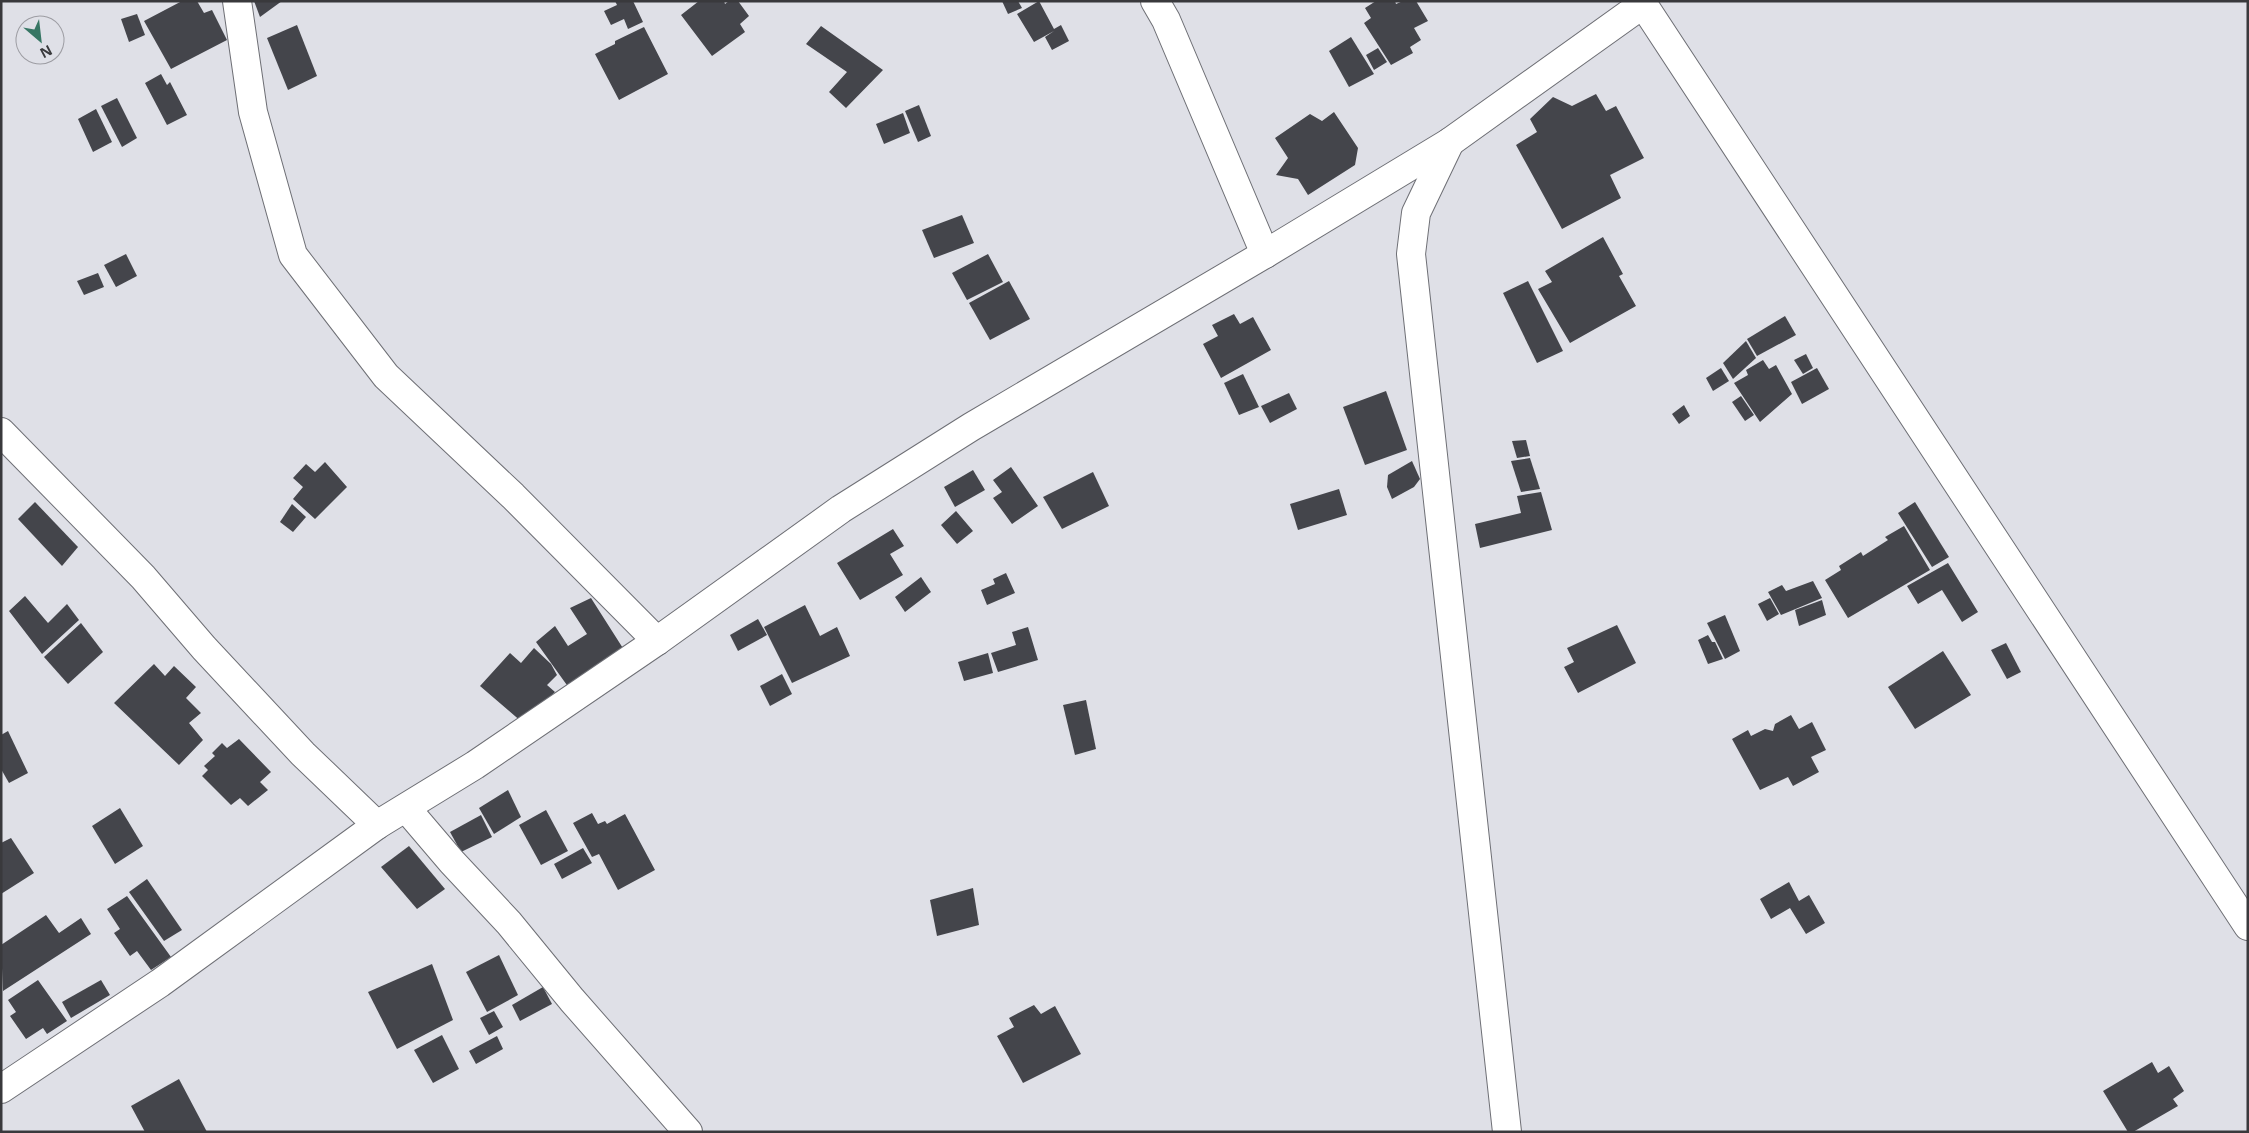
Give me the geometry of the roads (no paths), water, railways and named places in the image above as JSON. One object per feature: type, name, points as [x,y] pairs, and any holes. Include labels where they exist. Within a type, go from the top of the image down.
[{"type":"main road","points":[[237,1],[253,112],[293,255],[386,376],[513,496],[657,641]]},
{"type":"main road","points":[[1155,1],[1166,20],[1265,254]]},
{"type":"main road","points":[[1,1089],[160,983],[378,825],[475,765],[657,641],[841,509],[970,427],[1265,254],[1450,142],[1642,3],[2248,926]]},
{"type":"main road","points":[[1450,142],[1416,213],[1411,254],[1507,1132]]},
{"type":"main road","points":[[1,432],[143,577],[204,648],[303,754],[378,825]]},
{"type":"main road","points":[[406,808],[509,923],[572,1000],[688,1132]]}]
